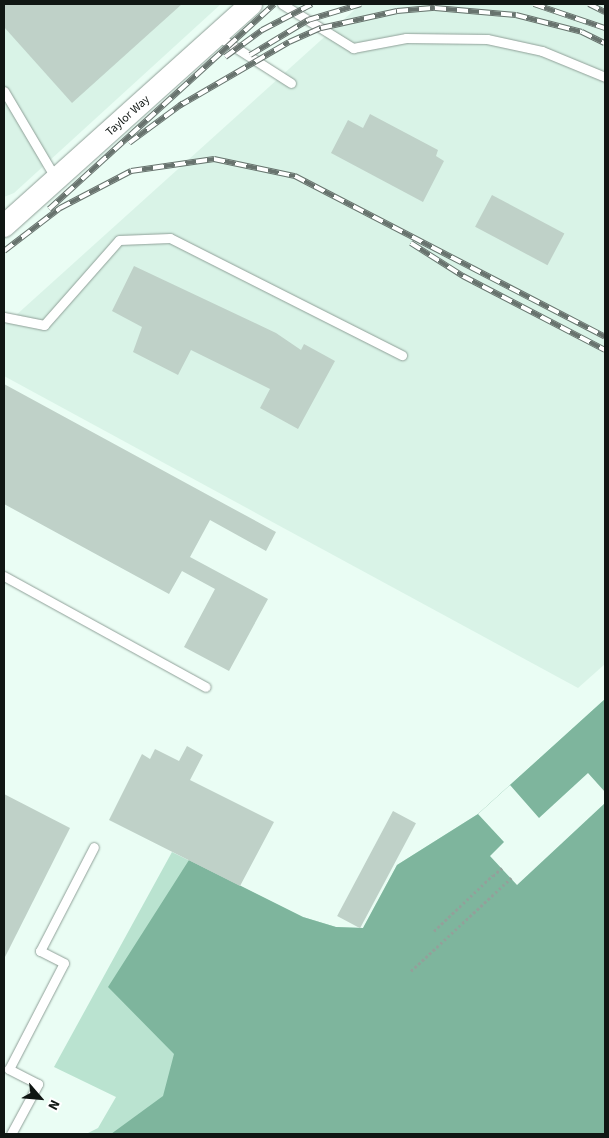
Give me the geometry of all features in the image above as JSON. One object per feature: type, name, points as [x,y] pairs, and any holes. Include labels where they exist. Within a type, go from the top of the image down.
[{"type":"street","name":"Taylor Way","points":[[4,226],[251,4]]},
{"type":"lane","points":[[282,4],[353,48],[406,38],[487,39],[542,51],[605,77]]},
{"type":"lane","points":[[216,35],[291,83]]},
{"type":"lane","points":[[4,91],[57,180]]},
{"type":"lane","points":[[4,317],[44,325],[119,240],[170,238],[402,355]]},
{"type":"lane","points":[[4,576],[206,687]]},
{"type":"lane","points":[[11,1134],[38,1084],[9,1069],[64,963],[40,951],[94,847]]},
{"type":"path","points":[[472,895],[502,868]]},
{"type":"path","points":[[434,931],[494,875]]},
{"type":"path","points":[[410,971],[511,878]]},
{"type":"shaded area","points":[[4,4],[221,4],[14,193],[4,197]]},
{"type":"shaded area","points":[[361,4],[605,4],[605,664],[578,688],[4,376],[4,326]]},
{"type":"shaded area","points":[[605,699],[198,1134],[86,1134],[98,1128],[116,1097],[54,1067],[172,852],[303,917],[336,927],[363,928],[397,865],[478,814]]},
{"type":"shaded area","points":[[605,699],[605,1134],[111,1134],[163,1096],[174,1054],[108,987],[189,860],[303,917],[336,927],[363,928],[397,865],[478,814]]},
{"type":"pier","points":[[588,773],[605,792],[605,803],[517,885],[490,856],[504,842],[478,814],[510,785],[539,818]]},
{"type":"building","points":[[4,4],[182,4],[72,103],[4,27]]},
{"type":"building","points":[[370,114],[438,150],[436,156],[444,161],[423,202],[331,153],[348,120],[363,128]]},
{"type":"building","points":[[492,195],[564,233],[548,265],[475,227]]},
{"type":"building","points":[[134,266],[276,333],[301,350],[304,344],[335,361],[298,429],[260,408],[270,389],[191,350],[178,375],[133,352],[142,327],[112,311]]},
{"type":"building","points":[[4,384],[276,532],[266,551],[210,520],[190,557],[268,599],[229,671],[184,647],[215,589],[182,571],[169,594],[4,504]]},
{"type":"building","points":[[187,746],[203,755],[190,780],[274,822],[240,886],[109,820],[142,754],[150,759],[155,749],[179,761]]},
{"type":"building","points":[[4,794],[70,828],[4,959]]},
{"type":"building","points":[[393,811],[416,823],[360,928],[337,916]]},
{"type":"railway","points":[[49,209],[274,4]]},
{"type":"railway","points":[[225,57],[262,30],[312,4]]},
{"type":"railway","points":[[250,55],[308,20],[361,4]]},
{"type":"railway","points":[[534,4],[605,28]]},
{"type":"railway","points":[[589,4],[605,12]]},
{"type":"railway","points":[[179,106],[289,42],[321,28],[397,11],[435,8],[516,15],[582,32],[605,43]]},
{"type":"railway","points":[[129,143],[183,103]]},
{"type":"railway","points":[[4,251],[60,208],[131,171],[214,159],[295,176],[605,337]]},
{"type":"railway","points":[[411,243],[463,276],[605,350]]}]
